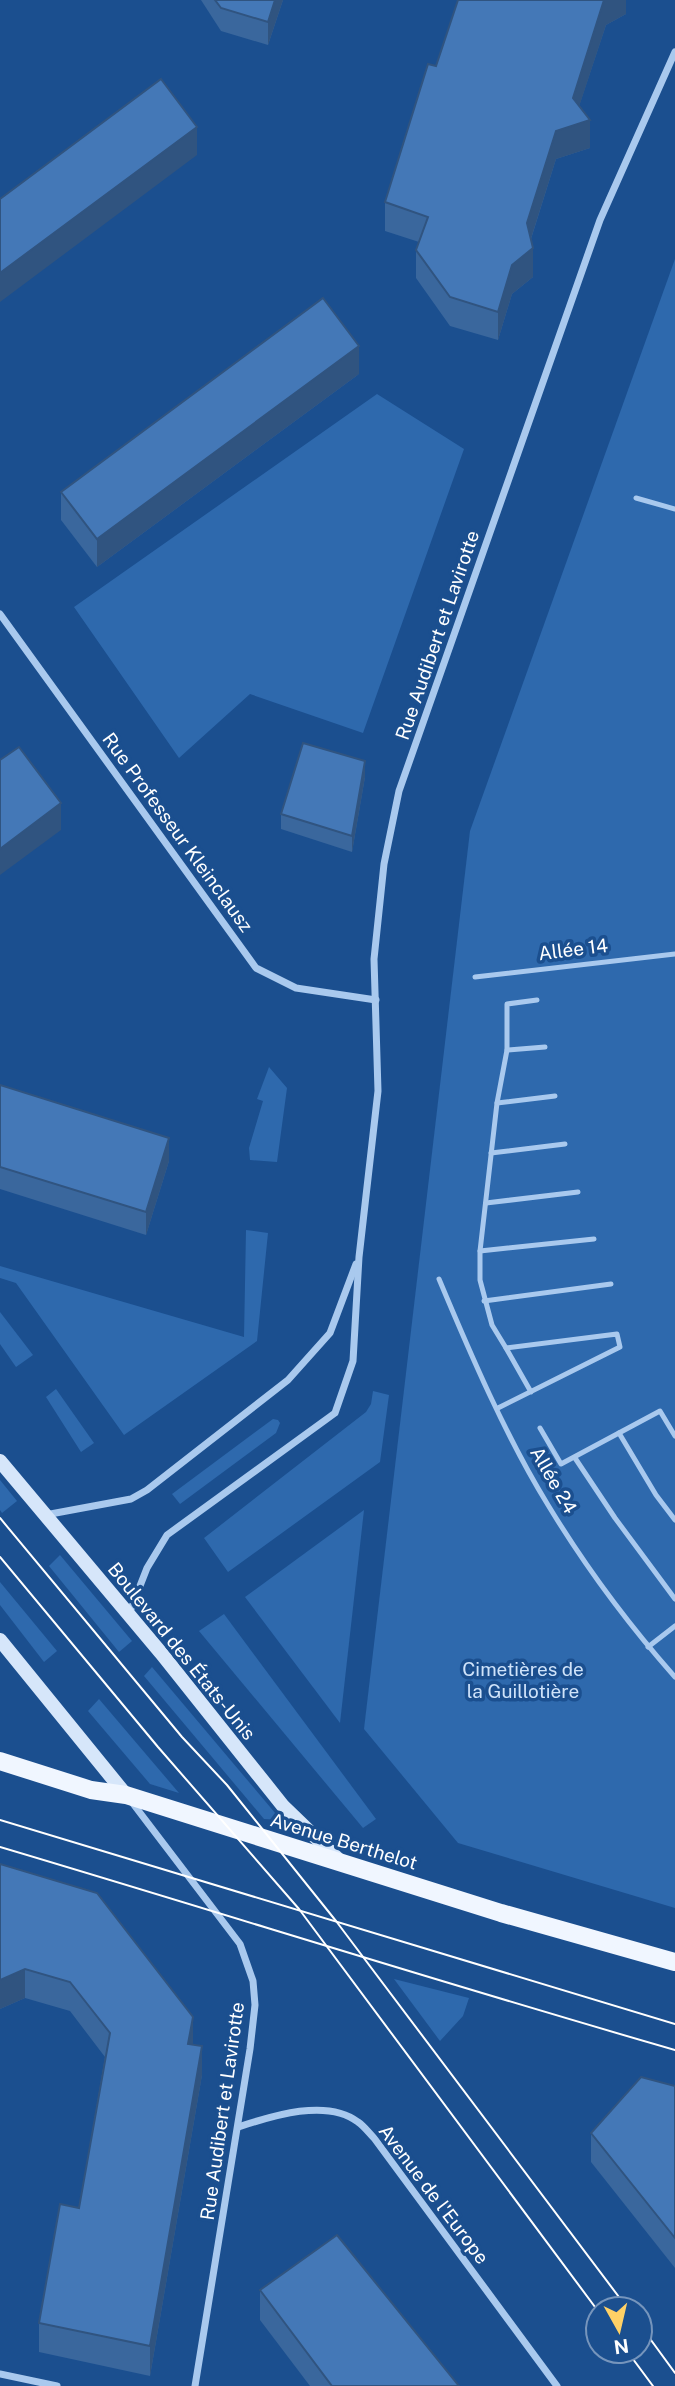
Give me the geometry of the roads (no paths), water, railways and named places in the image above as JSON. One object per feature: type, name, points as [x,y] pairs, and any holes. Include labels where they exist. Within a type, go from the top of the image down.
[{"type":"main road","name":"Boulevard des États-Unis","points":[[0,1461],[283,1806],[340,1861]]},
{"type":"main road","points":[[0,1640],[126,1795]]},
{"type":"main road","name":"Avenue Berthelot","points":[[0,1761],[91,1790],[126,1795],[524,1920],[675,1962]]},
{"type":"street","name":"Rue Audibert et Lavirotte","points":[[129,1615],[147,1568],[167,1535],[335,1413],[353,1362],[359,1257],[379,1091],[374,959],[384,864],[399,791],[600,220],[675,52]]},
{"type":"street","name":"Rue Professeur Kleinclausz","points":[[0,614],[256,968],[296,988],[376,1000]]},
{"type":"street","name":"Rue Audibert et Lavirotte","points":[[45,1515],[131,1499],[147,1490],[288,1380],[330,1333],[359,1257]]},
{"type":"street","name":"Rue Audibert et Lavirotte","points":[[126,1795],[240,1944],[254,1981],[255,2005],[238,2127],[195,2386]]},
{"type":"street","name":"Avenue de l'Europe","points":[[238,2127],[270,2116],[299,2111],[330,2111],[358,2121],[382,2149],[557,2386]]},
{"type":"street","points":[[0,2374],[57,2386]]},
{"type":"lane","points":[[636,498],[675,509]]},
{"type":"lane","name":"Allée 14","points":[[475,977],[675,954]]},
{"type":"lane","points":[[531,1392],[492,1325],[480,1280],[480,1251],[497,1103],[506,1050],[507,1004],[537,1000]]},
{"type":"lane","points":[[506,1050],[545,1046]]},
{"type":"lane","points":[[497,1103],[555,1096]]},
{"type":"lane","points":[[491,1153],[565,1144]]},
{"type":"lane","points":[[486,1203],[578,1192]]},
{"type":"lane","points":[[480,1251],[594,1238]]},
{"type":"lane","name":"Allée 24","points":[[439,1279],[498,1408],[547,1504],[610,1599],[675,1677]]},
{"type":"lane","points":[[484,1301],[611,1284]]},
{"type":"lane","points":[[498,1408],[620,1347],[617,1334],[506,1348]]},
{"type":"lane","points":[[540,1428],[561,1464],[660,1411],[675,1436]]},
{"type":"lane","points":[[619,1433],[656,1496],[675,1520]]},
{"type":"lane","points":[[575,1458],[622,1528],[675,1599]]},
{"type":"lane","points":[[648,1647],[675,1626]]},
{"type":"tram line","points":[[0,1518],[182,1737],[227,1785],[336,1921],[617,2295]]},
{"type":"tram line","points":[[0,1557],[158,1747],[299,1909],[586,2295]]},
{"type":"tram line","points":[[0,1820],[675,2024]]},
{"type":"tram line","points":[[0,1847],[675,2050]]},
{"type":"tram line","points":[[654,2344],[675,2373]]},
{"type":"tram line","points":[[637,2365],[653,2386]]},
{"type":"park label","name":"Cimetières de la Guillotière","points":[[523,1680]]}]
